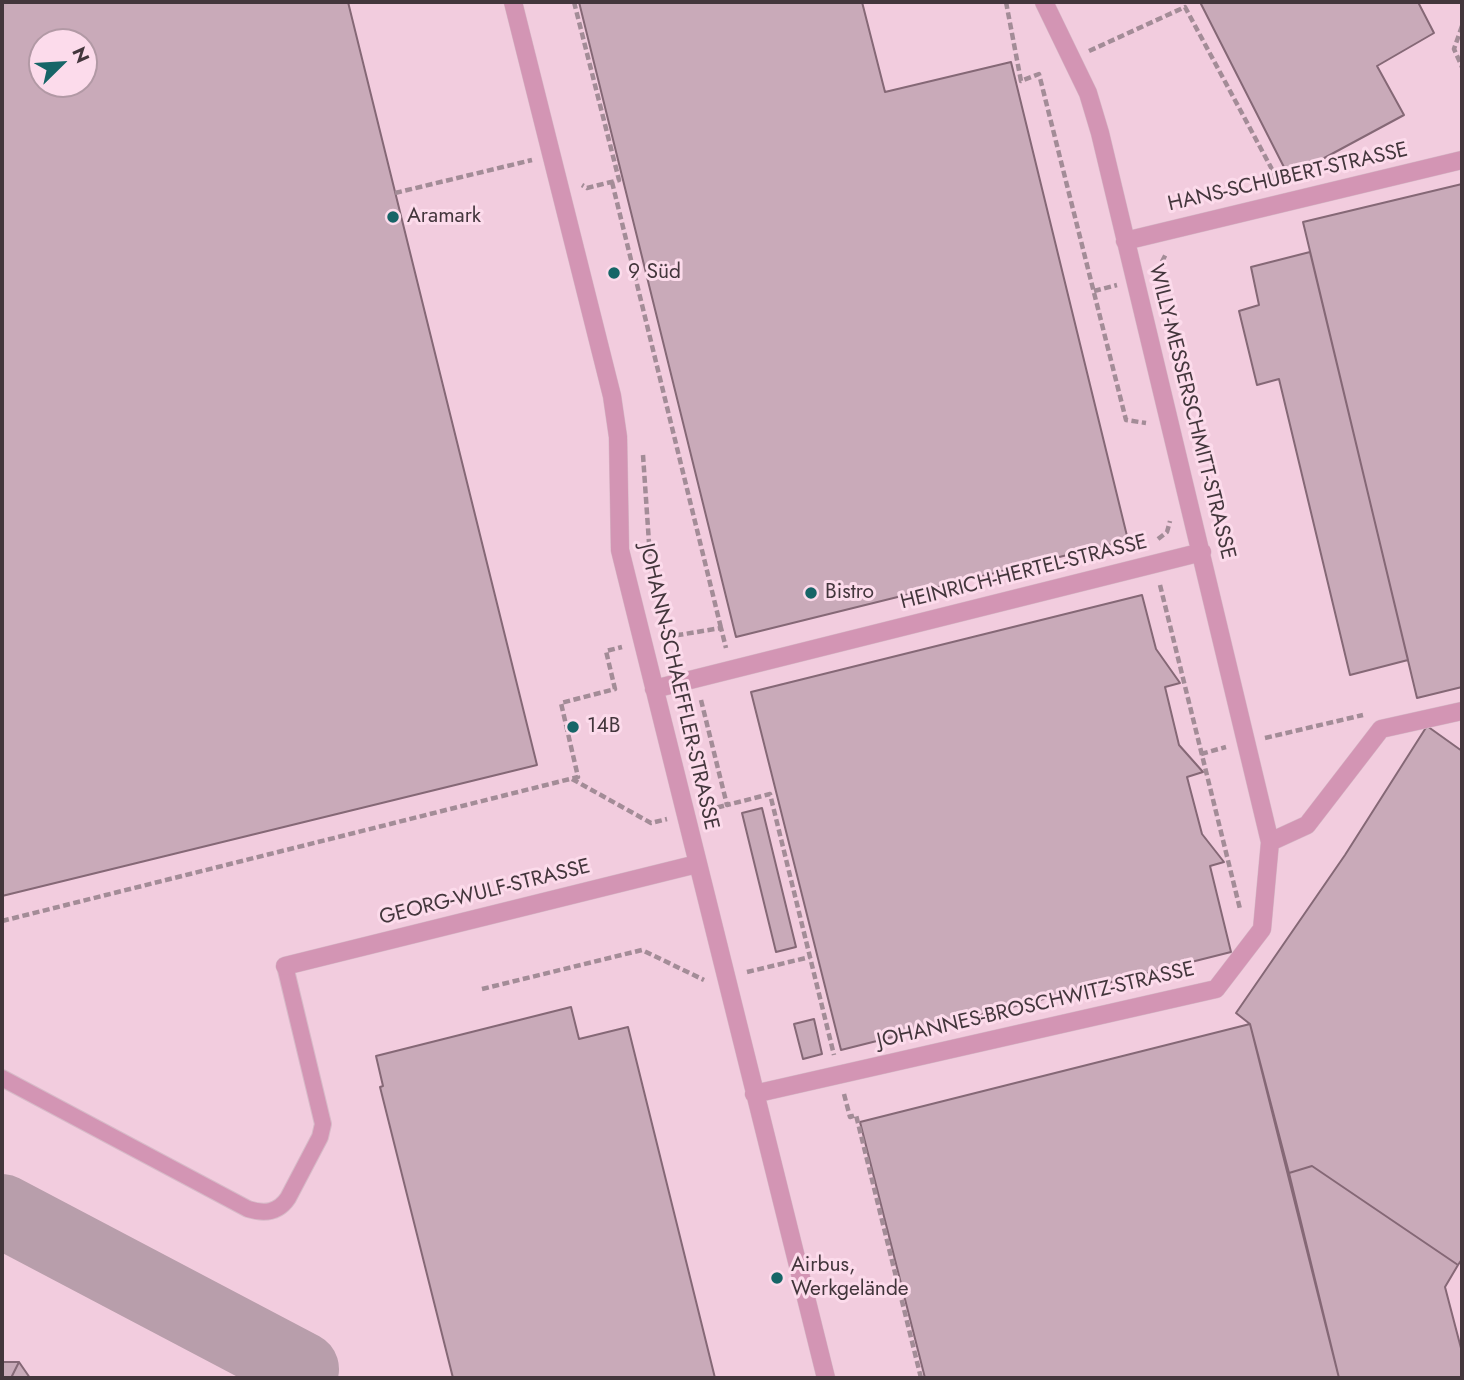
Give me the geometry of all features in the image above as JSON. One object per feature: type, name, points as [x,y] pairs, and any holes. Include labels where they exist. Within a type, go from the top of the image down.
[{"type":"street","name":"JOHANN-SCHAEFFLER-STRASSE","points":[[513,2],[612,396],[618,438],[620,550],[825,1378]]},
{"type":"street","name":"WILLY-MESSERSCHMITT-STRASSE","points":[[1044,2],[1087,93],[1202,552],[1270,842]]},
{"type":"street","name":"HANS-SCHUBERT-STRASSE","points":[[1125,241],[1462,160]]},
{"type":"street","name":"HEINRICH-HERTEL-STRASSE","points":[[654,688],[1202,552]]},
{"type":"street","points":[[1270,842],[1307,825],[1381,729],[1462,711]]},
{"type":"street","name":"JOHANNES-BROSCHWITZ-STRASSE","points":[[754,1094],[1216,989],[1262,929],[1270,842]]},
{"type":"street","name":"GEORG-WULF-STRASSE","points":[[285,966],[697,864]]},
{"type":"lane","points":[[2,1078],[248,1209],[260,1213],[273,1211],[288,1198],[320,1137],[323,1124],[285,966]]},
{"type":"path","points":[[574,2],[618,180],[587,188],[582,185]]},
{"type":"path","points":[[1006,2],[1021,81],[1039,74],[1126,420],[1143,420],[1153,428]]},
{"type":"path","points":[[1086,52],[1185,7],[1274,173],[1278,190]]},
{"type":"path","points":[[1462,26],[1454,49],[1462,66]]},
{"type":"path","points":[[396,193],[537,159]]},
{"type":"path","points":[[611,182],[728,655]]},
{"type":"path","points":[[1155,275],[1166,254],[1179,250]]},
{"type":"path","points":[[1094,292],[1122,284]]},
{"type":"path","points":[[1153,543],[1167,532],[1171,515]]},
{"type":"path","points":[[1158,580],[1249,946]]},
{"type":"path","points":[[666,637],[721,628]]},
{"type":"path","points":[[2,921],[578,777],[561,703],[615,689],[606,651],[630,645]]},
{"type":"path","points":[[713,695],[701,699],[727,805]]},
{"type":"path","points":[[1201,754],[1370,714]]},
{"type":"path","points":[[572,779],[651,823],[671,818]]},
{"type":"path","points":[[707,810],[770,794],[849,1117],[856,1115],[921,1378]]},
{"type":"path","points":[[482,989],[642,950],[708,982]]},
{"type":"path","points":[[747,972],[810,957]]},
{"type":"shaded area","points":[[2,2],[1462,2],[1462,1378],[2,1378]]},
{"type":"building","points":[[2,2],[348,2],[537,765],[2,896]]},
{"type":"building","points":[[579,2],[862,2],[885,92],[1011,62],[1128,540],[736,637]]},
{"type":"building","points":[[1200,2],[1418,2],[1434,33],[1377,66],[1404,115],[1289,177]]},
{"type":"building","points":[[1462,184],[1462,687],[1417,698],[1303,222]]},
{"type":"building","points":[[1310,252],[1408,660],[1350,675],[1279,379],[1257,385],[1239,311],[1259,305],[1251,267]]},
{"type":"building","points":[[1142,595],[1156,649],[1180,683],[1165,687],[1179,745],[1203,772],[1187,777],[1202,834],[1224,862],[1210,866],[1231,952],[841,1050],[751,692]]},
{"type":"building","points":[[1427,726],[1462,751],[1462,1259],[1458,1265],[1312,1166],[1289,1173],[1250,1024],[1236,1013],[1345,855]]},
{"type":"building","points":[[762,808],[796,947],[776,952],[742,813]]},
{"type":"building","points":[[571,1007],[579,1039],[628,1027],[715,1378],[453,1378],[380,1087],[383,1086],[376,1056]]},
{"type":"building","points":[[814,1019],[822,1054],[803,1059],[794,1024]]},
{"type":"building","points":[[1250,1024],[1339,1378],[925,1378],[860,1122]]},
{"type":"building","points":[[1312,1166],[1458,1265],[1445,1287],[1462,1352],[1462,1378],[1339,1378],[1289,1173]]},
{"type":"building","points":[[2,1362],[19,1362],[11,1378],[2,1378]]},
{"type":"building","points":[[19,1362],[30,1378],[11,1378]]},
{"type":"taxiway","points":[[2,1211],[302,1369]]},
{"type":"place","name":"Aramark","points":[[393,217]]},
{"type":"place","name":"9 Süd","points":[[614,273]]},
{"type":"place","name":"Bistro","points":[[811,593]]},
{"type":"place","name":"14B","points":[[573,727]]},
{"type":"place","name":"Airbus, Werkgelände","points":[[777,1278]]}]
